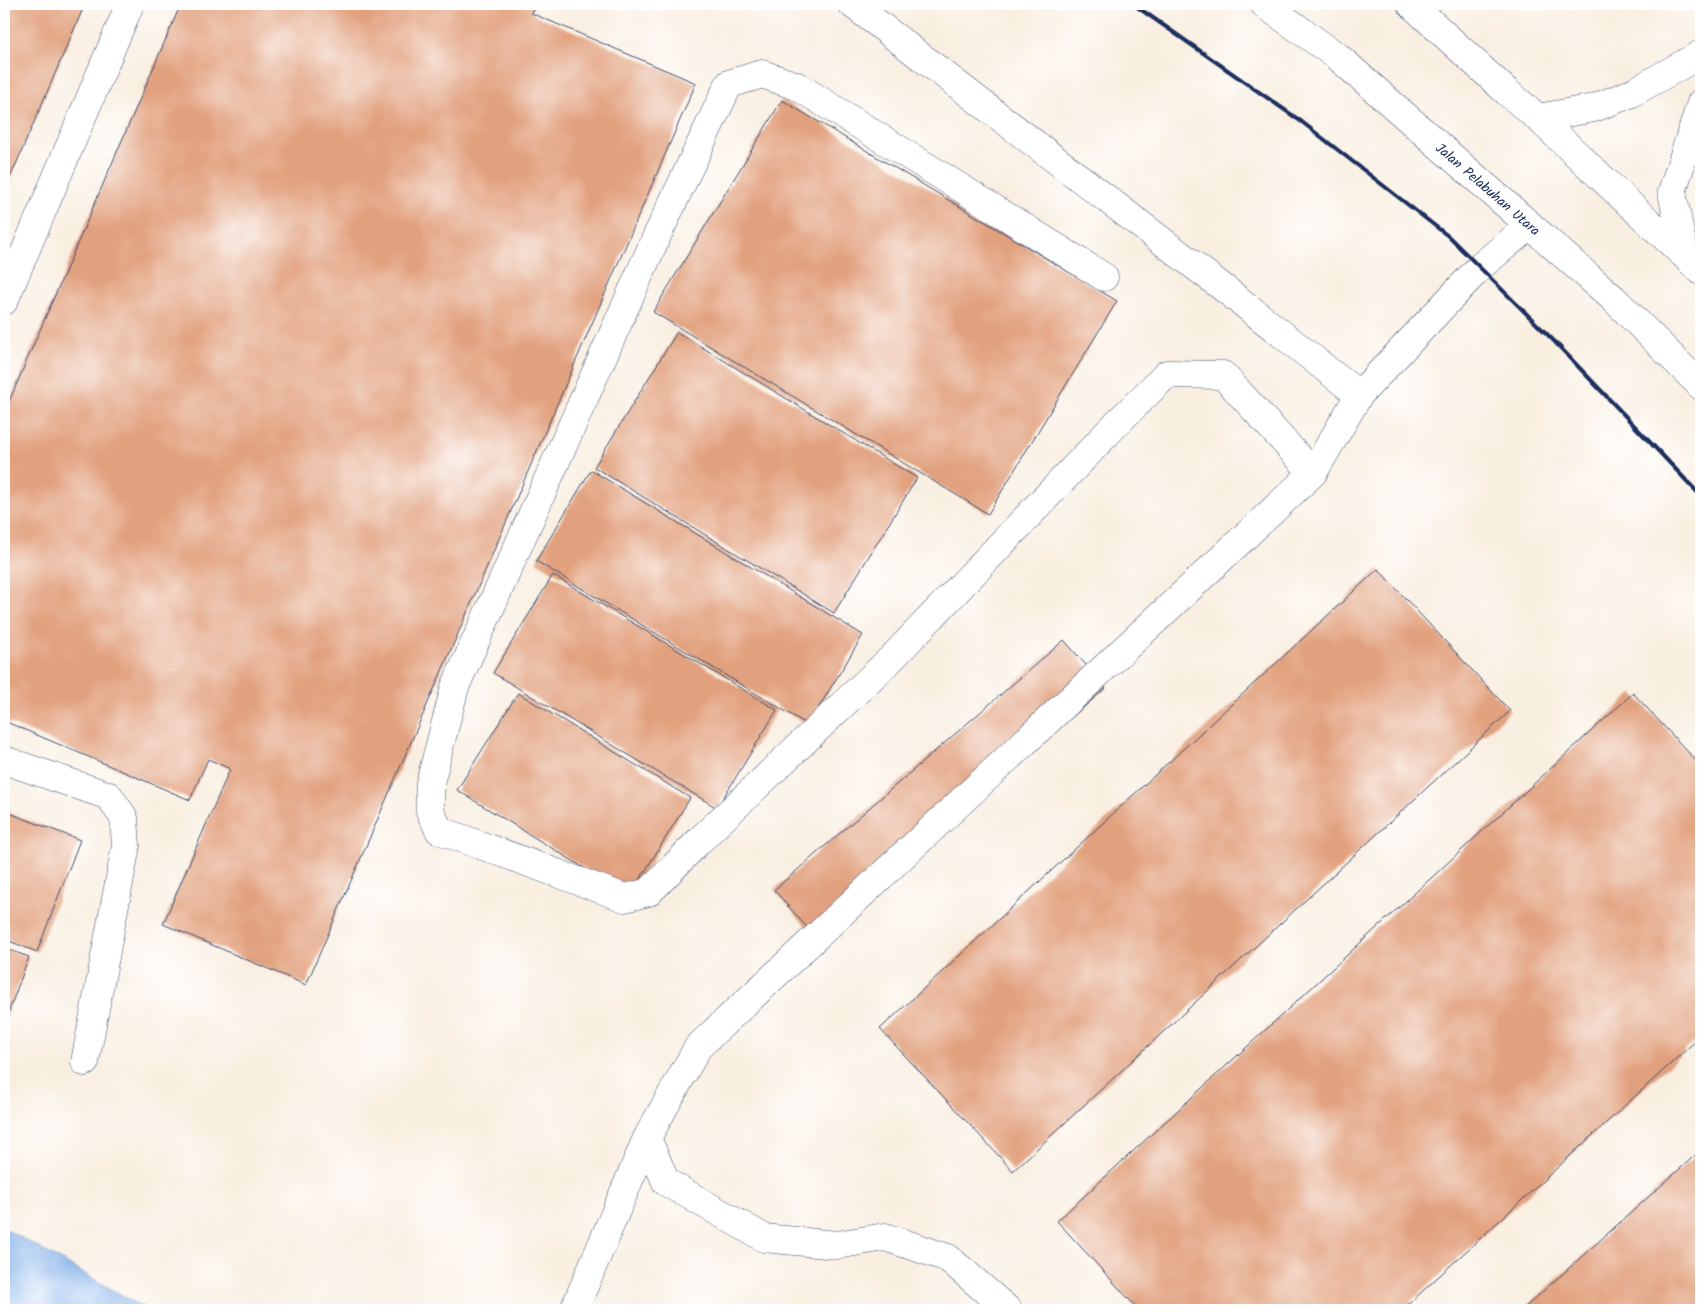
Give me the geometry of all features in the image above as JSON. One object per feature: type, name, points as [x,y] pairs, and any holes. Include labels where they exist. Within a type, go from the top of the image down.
[{"type":"main road","points":[[4,301],[130,4]]},
{"type":"main road","points":[[852,4],[1222,286],[1360,395]]},
{"type":"main road","name":"Jalan Pelabuhan Utara","points":[[1264,4],[1338,58],[1530,225],[1614,299],[1701,386]]},
{"type":"main road","points":[[1411,4],[1538,118],[1692,262]]},
{"type":"main road","points":[[1538,118],[1594,108],[1632,93],[1701,54]]},
{"type":"main road","points":[[1104,276],[797,86],[762,74],[729,84],[655,240],[454,687],[430,783],[430,811],[439,830],[625,898],[649,892],[701,839],[893,657],[1118,422],[1167,374],[1223,375],[1313,473]]},
{"type":"main road","points":[[1692,262],[1672,192],[1701,103]]},
{"type":"main road","points":[[574,1310],[647,1138],[698,1047],[1313,473],[1360,395],[1480,267],[1530,225]]},
{"type":"main road","points":[[4,760],[109,796],[124,818],[126,846],[85,1062]]},
{"type":"main road","points":[[647,1138],[666,1182],[764,1238],[837,1245],[885,1237],[948,1258],[1008,1310]]},
{"type":"water","points":[[4,1228],[148,1310],[4,1310]]},
{"type":"building","points":[[4,4],[85,4],[4,192]]},
{"type":"building","points":[[181,4],[535,4],[531,13],[696,83],[306,985],[163,924],[230,769],[208,759],[190,800],[4,721],[4,413]]},
{"type":"building","points":[[782,100],[1117,301],[988,514],[653,312]]},
{"type":"building","points":[[677,332],[917,478],[834,613],[594,467]]},
{"type":"building","points":[[591,470],[863,635],[808,725],[536,561]]},
{"type":"building","points":[[1378,569],[1510,711],[1013,1171],[880,1029]]},
{"type":"building","points":[[553,575],[777,710],[717,808],[493,673]]},
{"type":"building","points":[[1064,640],[1106,688],[816,938],[774,890]]},
{"type":"building","points":[[518,693],[690,798],[630,896],[457,790]]},
{"type":"building","points":[[1633,693],[1701,766],[1701,1036],[1402,1310],[1139,1310],[1057,1221]]},
{"type":"building","points":[[4,811],[80,840],[37,952],[4,939]]},
{"type":"building","points":[[4,948],[29,957],[4,1024]]},
{"type":"building","points":[[1701,1150],[1701,1310],[1522,1310]]},
{"type":"railway","points":[[1133,4],[1302,122],[1448,236],[1554,341],[1701,496]]}]
